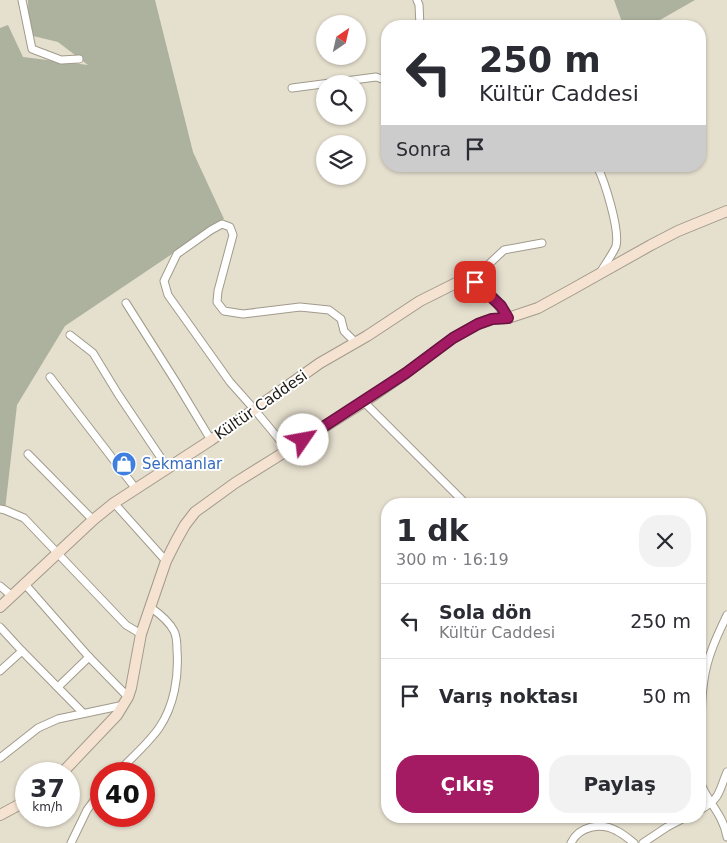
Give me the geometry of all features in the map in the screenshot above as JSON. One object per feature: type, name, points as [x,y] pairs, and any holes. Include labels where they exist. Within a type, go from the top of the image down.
[{"type":"street","points":[[22,0],[32,49],[61,60],[79,58]]},
{"type":"street","points":[[417,0],[420,20]]},
{"type":"street","points":[[292,88],[376,77],[381,79]]},
{"type":"street","points":[[598,275],[616,246],[616,224],[600,172]]},
{"type":"street","points":[[72,762],[117,715],[126,701],[131,688],[141,634],[166,562],[185,525],[195,512],[235,482],[364,402],[453,338],[478,324],[492,319],[508,318],[538,308],[672,234],[727,211]]},
{"type":"street","points":[[288,450],[230,382],[168,295],[164,281],[178,254],[222,224],[230,227],[233,235],[217,302],[224,312],[243,314],[300,307],[329,310],[341,319],[344,331],[356,343]]},
{"type":"street","points":[[470,279],[482,274],[489,264],[504,250],[542,243]]},
{"type":"street","points":[[470,279],[501,306],[508,318]]},
{"type":"street","name":"Kültür Caddesi","points":[[0,607],[93,520],[114,503],[167,467],[212,440],[320,363],[356,343],[420,300],[456,283],[470,279]]},
{"type":"street","points":[[126,303],[212,440]]},
{"type":"street","points":[[70,336],[93,353],[167,467]]},
{"type":"street","points":[[50,377],[136,489]]},
{"type":"street","points":[[364,402],[460,498]]},
{"type":"street","points":[[28,454],[93,520]]},
{"type":"street","points":[[114,503],[166,562]]},
{"type":"street","points":[[0,509],[24,518],[126,625],[141,634]]},
{"type":"street","points":[[24,583],[126,701]]},
{"type":"street","points":[[0,586],[12,596]]},
{"type":"street","points":[[127,762],[158,730],[164,720],[175,687],[178,668],[176,633],[163,616],[150,606]]},
{"type":"street","points":[[706,672],[716,639],[727,615]]},
{"type":"street","points":[[0,627],[83,713]]},
{"type":"street","points":[[0,671],[22,651]]},
{"type":"street","points":[[58,687],[89,657]]},
{"type":"street","points":[[2,754],[38,728],[58,718],[126,701]]},
{"type":"street","points":[[706,806],[718,796],[727,772]]},
{"type":"street","points":[[706,794],[722,819],[727,838]]},
{"type":"street","points":[[71,843],[90,806]]},
{"type":"street","points":[[0,815],[15,807]]},
{"type":"street","points":[[644,843],[675,823]]},
{"type":"street","points":[[571,843],[577,834],[602,826],[617,831],[634,843]]},
{"type":"green space","points":[[28,0],[155,0],[193,152],[224,219],[65,326],[17,405],[5,510],[0,509],[0,28],[8,25],[23,57],[88,65],[58,42],[29,35]]},
{"type":"green space","points":[[614,0],[695,0],[660,20],[621,20]]},
{"type":"place","name":"Sekmanlar","points":[[124,464]]},
{"type":"route","points":[[303,440],[364,402],[453,338],[478,324],[492,319],[508,318],[501,306],[475,282]]}]
